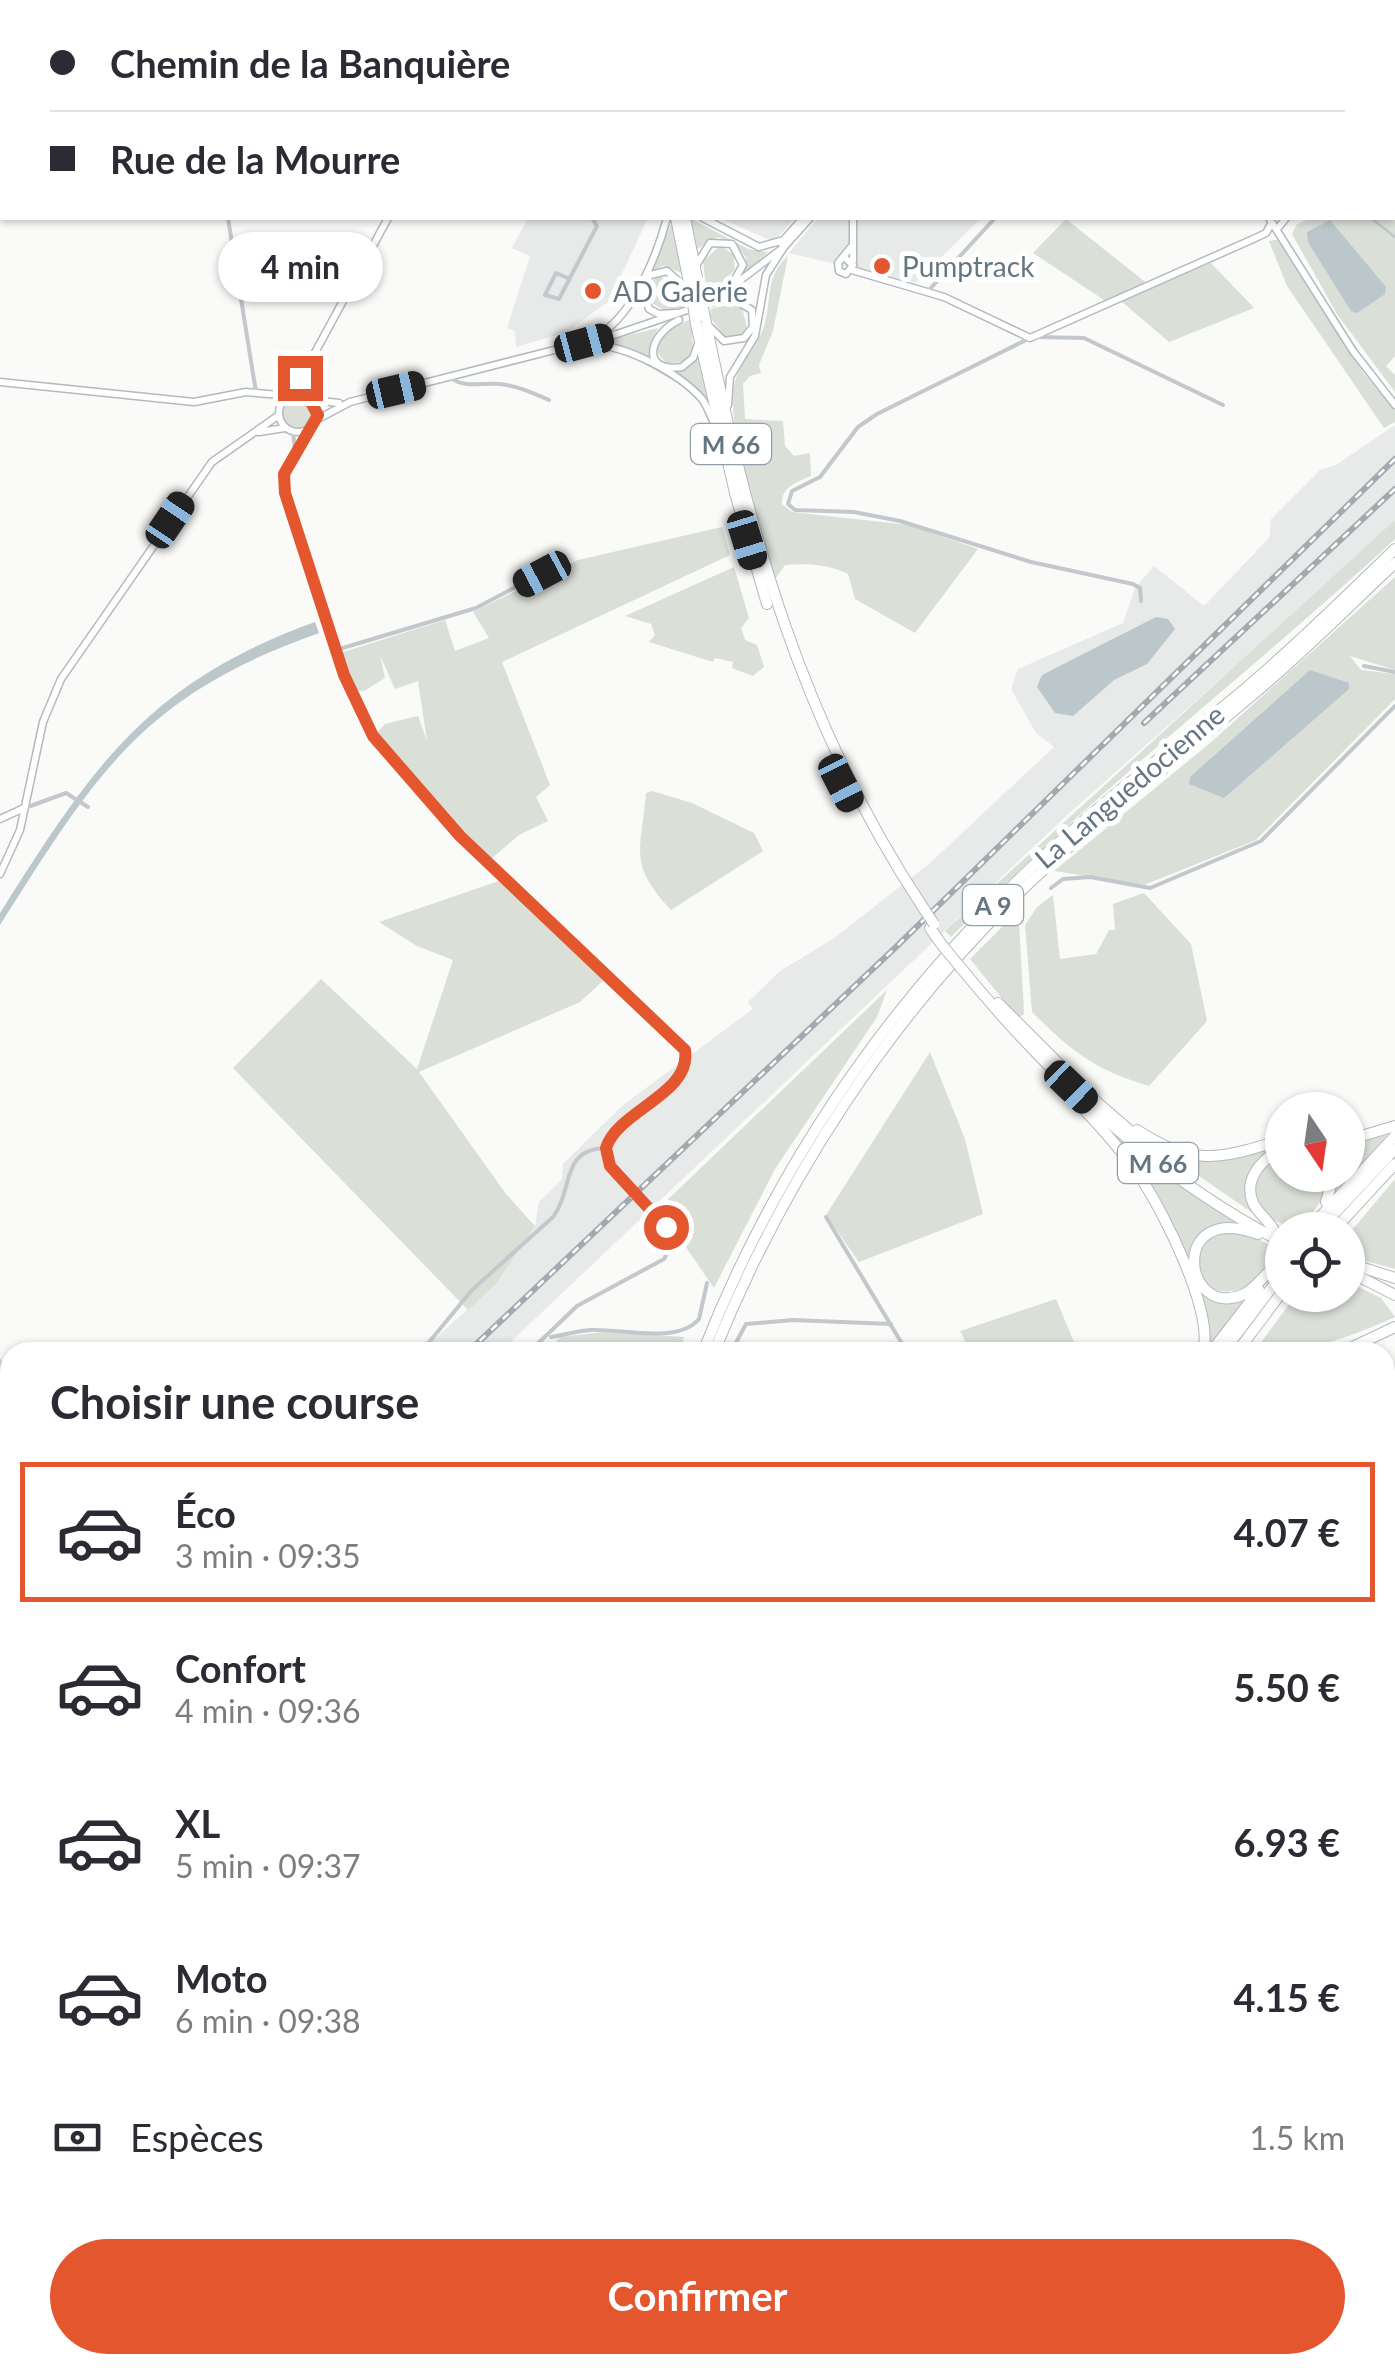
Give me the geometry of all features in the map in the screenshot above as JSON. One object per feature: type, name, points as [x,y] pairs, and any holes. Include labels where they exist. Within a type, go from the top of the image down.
[{"type":"highway","name":"M 66","points":[[677,220],[696,295],[722,442],[747,540],[800,694],[856,814],[944,942],[1056,1073],[1165,1169],[1265,1229]]},
{"type":"highway","name":"M 66","points":[[685,220],[696,270],[696,295]]},
{"type":"highway","name":"M 66","points":[[700,326],[778,613],[822,729],[922,911]]},
{"type":"highway","name":"La Languedocienne","points":[[707,1342],[753,1240],[802,1152],[864,1058],[942,960],[1060,840],[1247,687],[1395,549]]},
{"type":"highway","name":"La Languedocienne","points":[[718,1342],[756,1258],[810,1158],[878,1056],[944,972],[1057,857],[1275,676],[1395,563]]},
{"type":"highway","name":"M 66","points":[[963,966],[1112,1116],[1176,1168],[1265,1228]]},
{"type":"highway","points":[[1056,1073],[1150,1192],[1200,1308],[1206,1342]]},
{"type":"highway","points":[[1112,1116],[1168,1148],[1199,1158],[1232,1156],[1265,1145]]},
{"type":"highway","points":[[1365,1135],[1395,1126]]},
{"type":"highway","points":[[1327,1212],[1395,1136]]},
{"type":"highway","points":[[1330,1212],[1395,1149]]},
{"type":"highway","points":[[1265,1161],[1250,1192],[1265,1215]]},
{"type":"highway","points":[[1351,1212],[1395,1164]]},
{"type":"highway","points":[[1265,1234],[1238,1227],[1214,1229],[1196,1248],[1193,1268],[1205,1290],[1230,1298],[1265,1279]]},
{"type":"highway","points":[[1365,1269],[1395,1278]]},
{"type":"highway","points":[[1365,1274],[1395,1278]]},
{"type":"highway","points":[[1365,1280],[1395,1295]]},
{"type":"highway","points":[[1216,1342],[1265,1285]]},
{"type":"highway","points":[[1230,1342],[1265,1290]]},
{"type":"highway","points":[[1244,1342],[1267,1312]]},
{"type":"highway","points":[[1363,1342],[1395,1327]]},
{"type":"main road","points":[[0,874],[25,808],[44,722],[61,680],[202,475],[222,453],[280,411],[291,396],[387,220]]},
{"type":"main road","points":[[582,344],[618,320],[667,220]]},
{"type":"main road","points":[[708,220],[759,247],[784,244],[802,220]]},
{"type":"main road","points":[[248,436],[306,431],[316,420],[350,402],[582,344],[688,312],[730,289],[808,220]]},
{"type":"main road","points":[[849,220],[850,263],[928,291],[1030,338],[1252,240],[1280,222],[1284,240],[1360,360],[1395,405]]},
{"type":"main road","points":[[696,270],[707,246],[729,242],[739,251],[743,265],[730,289]]},
{"type":"main road","name":"M 66","points":[[733,451],[727,394],[730,377],[755,336],[766,275],[784,244]]},
{"type":"main road","points":[[688,312],[654,312],[643,300],[642,287],[650,275],[667,271],[696,295]]},
{"type":"main road","points":[[688,312],[659,330],[653,342],[656,357],[667,368],[686,366],[696,352],[700,326],[730,342],[744,338],[753,327],[753,314],[746,304],[732,298],[708,303]]},
{"type":"main road","name":"M 66","points":[[582,344],[618,350],[690,389],[705,403],[722,442]]},
{"type":"main road","points":[[308,362],[303,383],[316,420]]},
{"type":"main road","points":[[0,382],[194,402],[256,392],[350,402]]},
{"type":"main road","points":[[268,394],[290,430]]},
{"type":"main road","points":[[0,819],[25,808]]},
{"type":"street","points":[[228,220],[256,392]]},
{"type":"street","points":[[570,279],[556,273],[545,295],[559,299],[570,279],[597,226],[593,220]]},
{"type":"street","points":[[928,291],[993,220]]},
{"type":"street","points":[[1141,601],[1140,588],[1132,584],[1031,562],[900,520],[854,512],[795,510],[788,504],[792,491],[820,477],[868,420],[1030,338],[1084,338],[1223,404]]},
{"type":"street","points":[[451,378],[463,385],[498,384],[525,390],[549,400]]},
{"type":"street","points":[[290,430],[294,456]]},
{"type":"street","points":[[306,431],[284,481],[290,521],[336,650],[373,736],[460,836],[685,1050],[686,1062],[679,1076],[618,1128],[606,1148],[607,1160],[654,1213],[670,1241],[664,1260],[592,1297],[542,1342]]},
{"type":"street","points":[[336,650],[476,608],[542,574]]},
{"type":"street","points":[[1364,666],[1395,672]]},
{"type":"street","points":[[1051,888],[1063,880],[1090,878],[1150,888],[1252,846],[1325,781],[1395,706]]},
{"type":"street","points":[[25,808],[57,794],[72,795],[88,807]]},
{"type":"street","points":[[429,1342],[472,1290],[554,1217],[563,1204],[574,1160],[582,1152],[606,1148]]},
{"type":"street","points":[[826,1217],[901,1342]]},
{"type":"street","points":[[548,1337],[592,1330],[646,1333],[686,1328],[700,1320],[708,1283]]},
{"type":"street","points":[[736,1342],[746,1324],[793,1320],[891,1324]]},
{"type":"shaded area","points":[[527,220],[647,220],[609,301],[567,332],[516,347],[515,331],[507,328],[530,256],[512,248]]},
{"type":"shaded area","points":[[690,220],[748,249],[768,252],[744,274],[746,258],[736,244],[718,237],[697,249]]},
{"type":"shaded area","points":[[724,220],[793,220],[774,242]]},
{"type":"shaded area","points":[[816,220],[979,220],[915,283],[789,253]]},
{"type":"shaded area","points":[[1067,220],[1149,285],[1107,302],[1033,253]]},
{"type":"shaded area","points":[[1307,220],[1395,220],[1395,356],[1386,366],[1395,375],[1395,392],[1337,314],[1292,234],[1297,224]]},
{"type":"shaded area","points":[[1330,220],[1386,287],[1385,294],[1357,313],[1351,311],[1308,242],[1307,232]]},
{"type":"shaded area","points":[[672,223],[682,273],[663,266],[647,273]]},
{"type":"shaded area","points":[[1280,239],[1364,374],[1395,410],[1395,422],[1384,428],[1287,286],[1269,241]]},
{"type":"shaded area","points":[[720,246],[733,254],[735,270],[707,296],[703,261]]},
{"type":"shaded area","points":[[788,256],[773,331],[759,365],[761,373],[750,376],[743,384],[745,419],[783,421],[785,446],[794,456],[810,453],[811,476],[791,486],[782,498],[782,504],[792,512],[909,525],[978,549],[915,633],[855,599],[848,574],[841,571],[817,565],[785,565],[775,579],[759,537],[738,452],[733,401],[735,382],[764,327],[772,280]]},
{"type":"shaded area","points":[[1211,263],[1254,308],[1169,342],[1121,301]]},
{"type":"shaded area","points":[[657,277],[670,278],[682,287],[686,307],[666,311],[650,302],[647,286]]},
{"type":"shaded area","points":[[726,305],[742,307],[747,327],[740,337],[725,337],[710,317],[711,309]]},
{"type":"shaded area","points":[[691,319],[693,349],[687,362],[666,363],[656,351],[660,334]]},
{"type":"shaded area","points":[[658,328],[650,346],[657,364],[678,372],[698,357],[708,401],[605,341]]},
{"type":"shaded area","points":[[298,399],[309,403],[313,414],[309,425],[298,429],[287,425],[283,414],[287,403]]},
{"type":"shaded area","points":[[1395,425],[1395,520],[1373,544],[1066,816],[511,1342],[431,1342],[496,1284],[535,1226],[539,1202],[562,1179],[563,1164],[623,1105],[753,1009],[748,1002],[780,971],[833,939],[930,863],[1054,747],[1036,733],[1011,689],[1018,669],[1123,623],[1135,588],[1154,566],[1204,606],[1269,538],[1271,519],[1320,470],[1336,465]]},
{"type":"shaded area","points":[[1395,520],[1395,539],[1058,834],[951,937],[945,931]]},
{"type":"shaded area","points":[[722,527],[730,555],[502,662],[550,785],[536,797],[548,821],[519,835],[490,860],[406,782],[408,770],[375,735],[385,724],[418,716],[427,741],[418,681],[395,689],[380,655],[385,678],[364,691],[351,690],[340,653],[445,620],[455,651],[489,638],[473,612],[578,560]]},
{"type":"shaded area","points":[[734,567],[749,618],[741,628],[745,640],[757,645],[764,667],[753,676],[732,668],[733,662],[715,658],[713,662],[649,642],[655,635],[651,624],[625,616]]},
{"type":"shaded area","points":[[1395,577],[1395,670],[1350,656],[1361,670],[1395,674],[1395,699],[1256,840],[1144,885],[1054,871],[1209,744]]},
{"type":"shaded area","points":[[1156,617],[1168,619],[1175,629],[1147,664],[1114,680],[1073,716],[1055,713],[1037,687],[1042,675]]},
{"type":"shaded area","points":[[315,622],[319,633],[258,657],[208,684],[165,713],[129,746],[66,824],[0,925],[0,913],[64,815],[129,736],[165,703],[207,673],[257,646]]},
{"type":"shaded area","points":[[1310,670],[1349,683],[1349,689],[1224,798],[1189,784],[1190,777]]},
{"type":"shaded area","points":[[652,791],[692,803],[754,833],[763,851],[671,910],[648,880],[640,856],[646,793]]},
{"type":"shaded area","points":[[502,880],[607,977],[580,1002],[419,1072],[506,1194],[535,1226],[496,1284],[468,1310],[233,1068],[321,979],[417,1069],[453,960],[417,946],[379,922]]},
{"type":"shaded area","points":[[1144,893],[1191,944],[1207,1021],[1149,1086],[1085,1058],[1032,1012],[1025,925],[1037,907],[1053,895],[1060,959],[1096,954],[1109,930],[1115,930],[1113,904]]},
{"type":"shaded area","points":[[1014,915],[1019,921],[1024,1014],[1018,1018],[970,959]]},
{"type":"shaded area","points":[[887,990],[877,1017],[775,1169],[714,1288],[659,1208]]},
{"type":"shaded area","points":[[930,1052],[965,1139],[983,1214],[859,1262],[826,1215]]},
{"type":"shaded area","points":[[1101,1118],[1157,1170],[1238,1224],[1194,1244],[1202,1290],[1247,1298],[1213,1342],[1208,1342],[1200,1294],[1187,1262],[1134,1167]]},
{"type":"shaded area","points":[[1386,1135],[1388,1137],[1365,1161],[1365,1140]]},
{"type":"shaded area","points":[[1157,1147],[1190,1159],[1215,1161],[1265,1148],[1265,1158],[1247,1181],[1248,1201],[1254,1214]]},
{"type":"shaded area","points":[[1263,1170],[1265,1192],[1326,1194],[1313,1212],[1265,1212],[1254,1193]]},
{"type":"shaded area","points":[[1395,1179],[1395,1269],[1365,1261],[1365,1215]]},
{"type":"shaded area","points":[[1224,1230],[1248,1234],[1265,1242],[1265,1271],[1241,1289],[1219,1291],[1207,1287],[1198,1261],[1208,1242]]},
{"type":"shaded area","points":[[1365,1290],[1381,1298],[1395,1317],[1329,1342],[1261,1342],[1283,1312],[1365,1312]]},
{"type":"shaded area","points":[[1056,1299],[1074,1342],[966,1342],[960,1331]]},
{"type":"shaded area","points":[[603,1332],[684,1337],[682,1342],[556,1342],[561,1337]]},
{"type":"waterway","points":[[1374,220],[1395,237]]},
{"type":"railway","points":[[479,1342],[897,946],[1395,459]]},
{"type":"railway","points":[[1144,723],[1395,489]]},
{"type":"place","name":"Pumptrack","points":[[882,266]]},
{"type":"place","name":"AD Galerie","points":[[593,291]]},
{"type":"route","points":[[300,378],[308,362],[304,390],[318,415],[284,474],[290,521],[344,675],[373,736],[460,836],[678,1038],[685,1050],[683,1072],[618,1128],[606,1148],[610,1166],[666,1227]]}]
